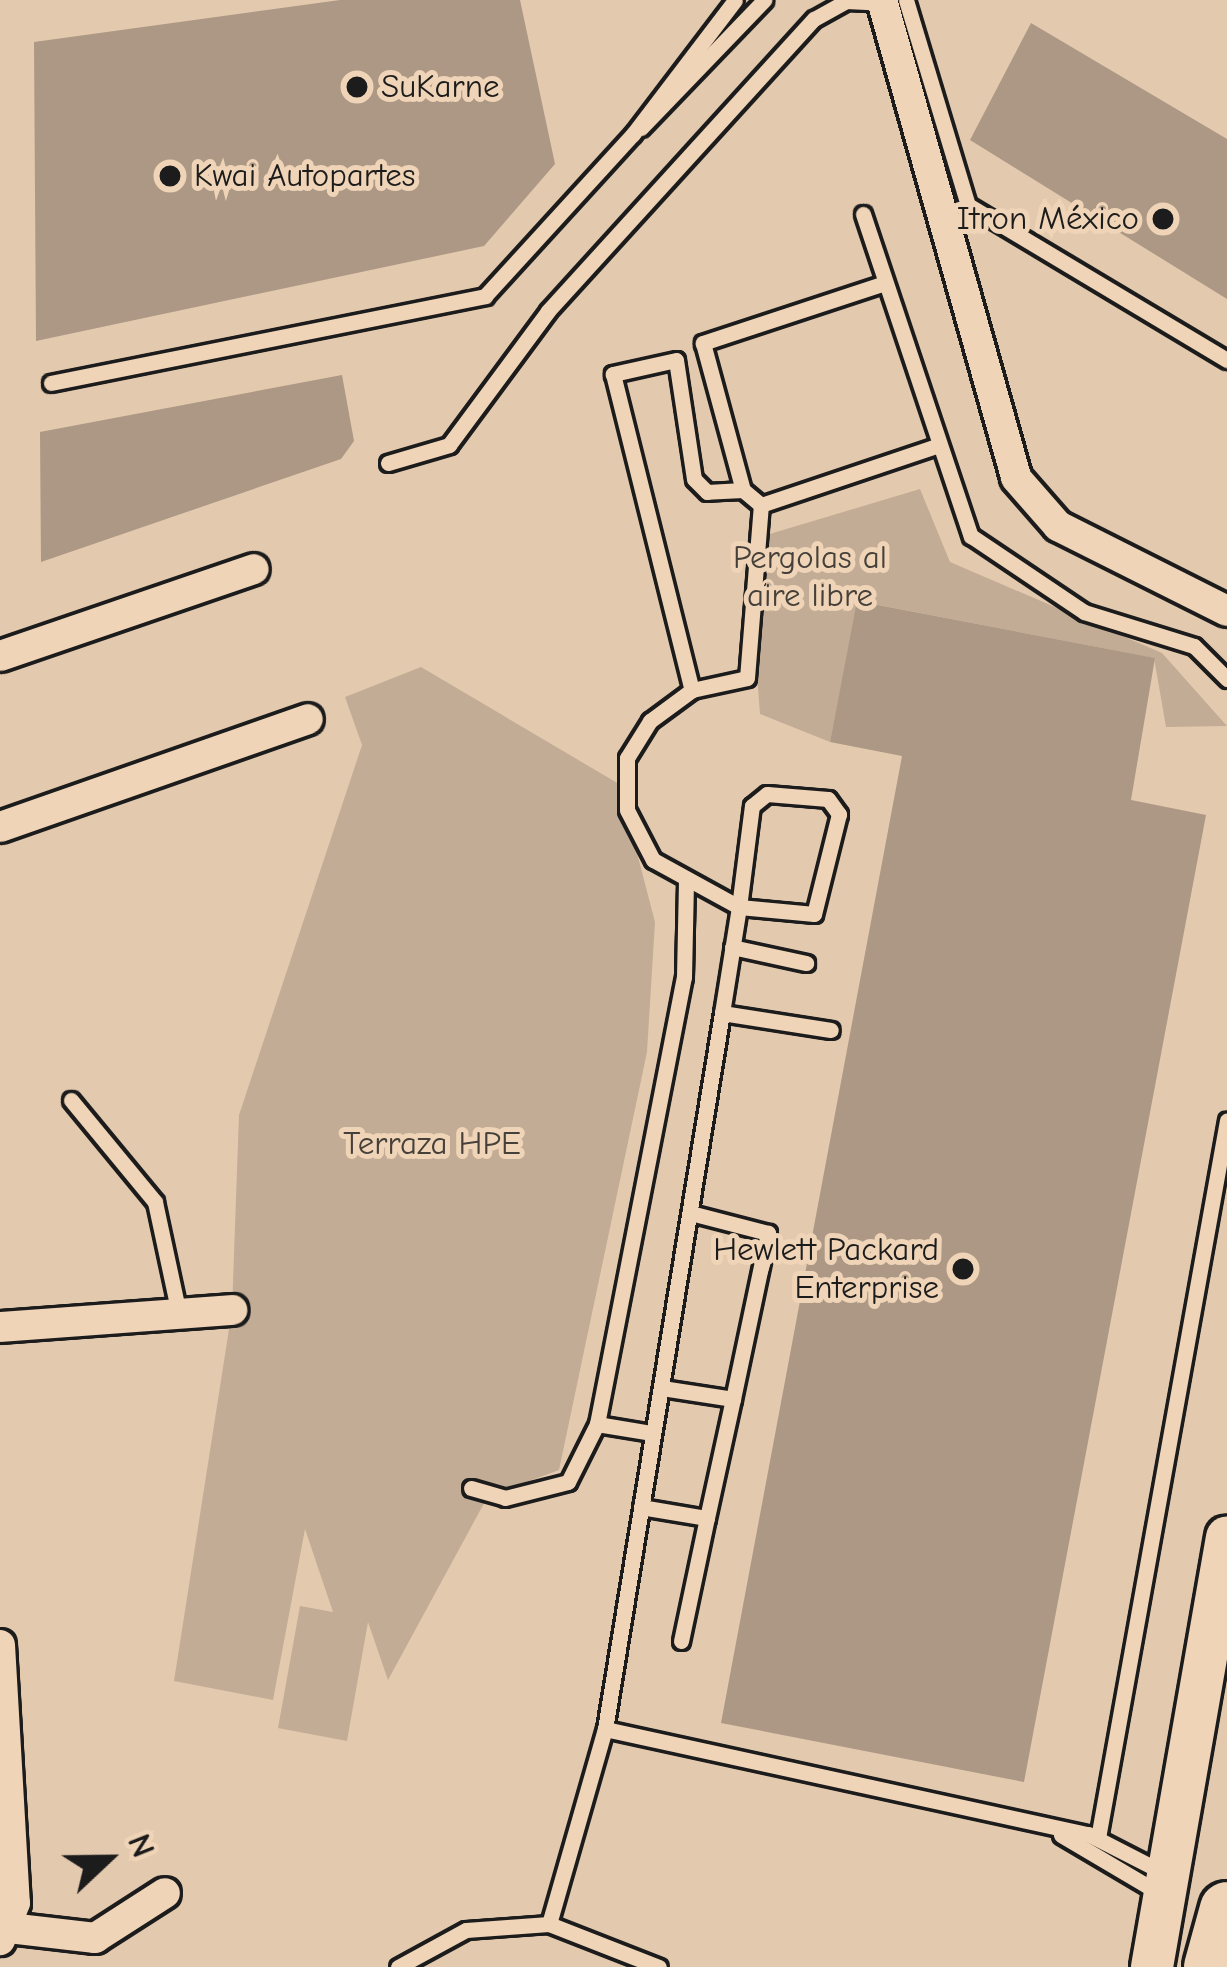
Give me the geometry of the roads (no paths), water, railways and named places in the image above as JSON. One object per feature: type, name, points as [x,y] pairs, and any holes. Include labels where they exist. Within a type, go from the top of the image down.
[{"type":"highway","points":[[1211,1967],[1227,1909]]},
{"type":"street","points":[[890,1],[1016,478],[1058,526],[1227,611]]},
{"type":"street","points":[[0,656],[254,569]]},
{"type":"street","points":[[0,827],[308,719]]},
{"type":"street","points":[[0,1327],[232,1310]]},
{"type":"street","points":[[1150,1965],[1227,1537]]},
{"type":"street","points":[[0,1645],[4,1934],[95,1938],[165,1893]]},
{"type":"lane","points":[[633,134],[735,0]]},
{"type":"lane","points":[[51,383],[485,296],[764,0]]},
{"type":"lane","points":[[388,463],[449,445],[548,311],[814,20],[846,1],[890,1],[968,205],[1227,360]]},
{"type":"lane","points":[[863,214],[936,446],[978,542],[1084,612],[1194,646],[1227,679]]},
{"type":"lane","points":[[761,505],[743,490],[703,343],[885,283]]},
{"type":"lane","points":[[692,690],[613,374],[676,360],[694,479],[707,492],[743,490]]},
{"type":"lane","points":[[761,505],[936,446]]},
{"type":"lane","points":[[549,1924],[605,1729],[662,1388],[739,907],[756,798],[837,804],[817,913],[739,907],[686,879],[644,848],[625,784],[636,738],[692,690],[747,678],[761,505]]},
{"type":"lane","points":[[472,1488],[505,1498],[568,1482],[597,1424],[684,977],[686,879]]},
{"type":"lane","points":[[732,947],[806,963]]},
{"type":"lane","points":[[722,1013],[831,1030]]},
{"type":"lane","points":[[71,1100],[155,1202],[179,1314]]},
{"type":"lane","points":[[1098,1838],[1227,1120]]},
{"type":"lane","points":[[682,1641],[768,1233],[760,1222],[690,1213]]},
{"type":"lane","points":[[662,1388],[733,1399]]},
{"type":"lane","points":[[597,1424],[652,1433]]},
{"type":"lane","points":[[641,1507],[707,1518]]},
{"type":"lane","points":[[605,1729],[1098,1838],[1166,1886]]},
{"type":"lane","points":[[1053,1830],[1166,1886]]},
{"type":"lane","points":[[398,1967],[466,1930],[549,1924],[620,1958],[659,1967]]},
{"type":"place","name":"SuKarne","points":[[357,87]]},
{"type":"place","name":"Kwai Autopartes","points":[[170,176]]},
{"type":"place","name":"Itron México","points":[[1163,219]]},
{"type":"place","name":"Hewlett Packard Enterprise","points":[[963,1269]]},
{"type":"park label","name":"Pergolas al aire libre","points":[[810,577]]},
{"type":"park label","name":"Terraza HPE","points":[[432,1144]]}]
